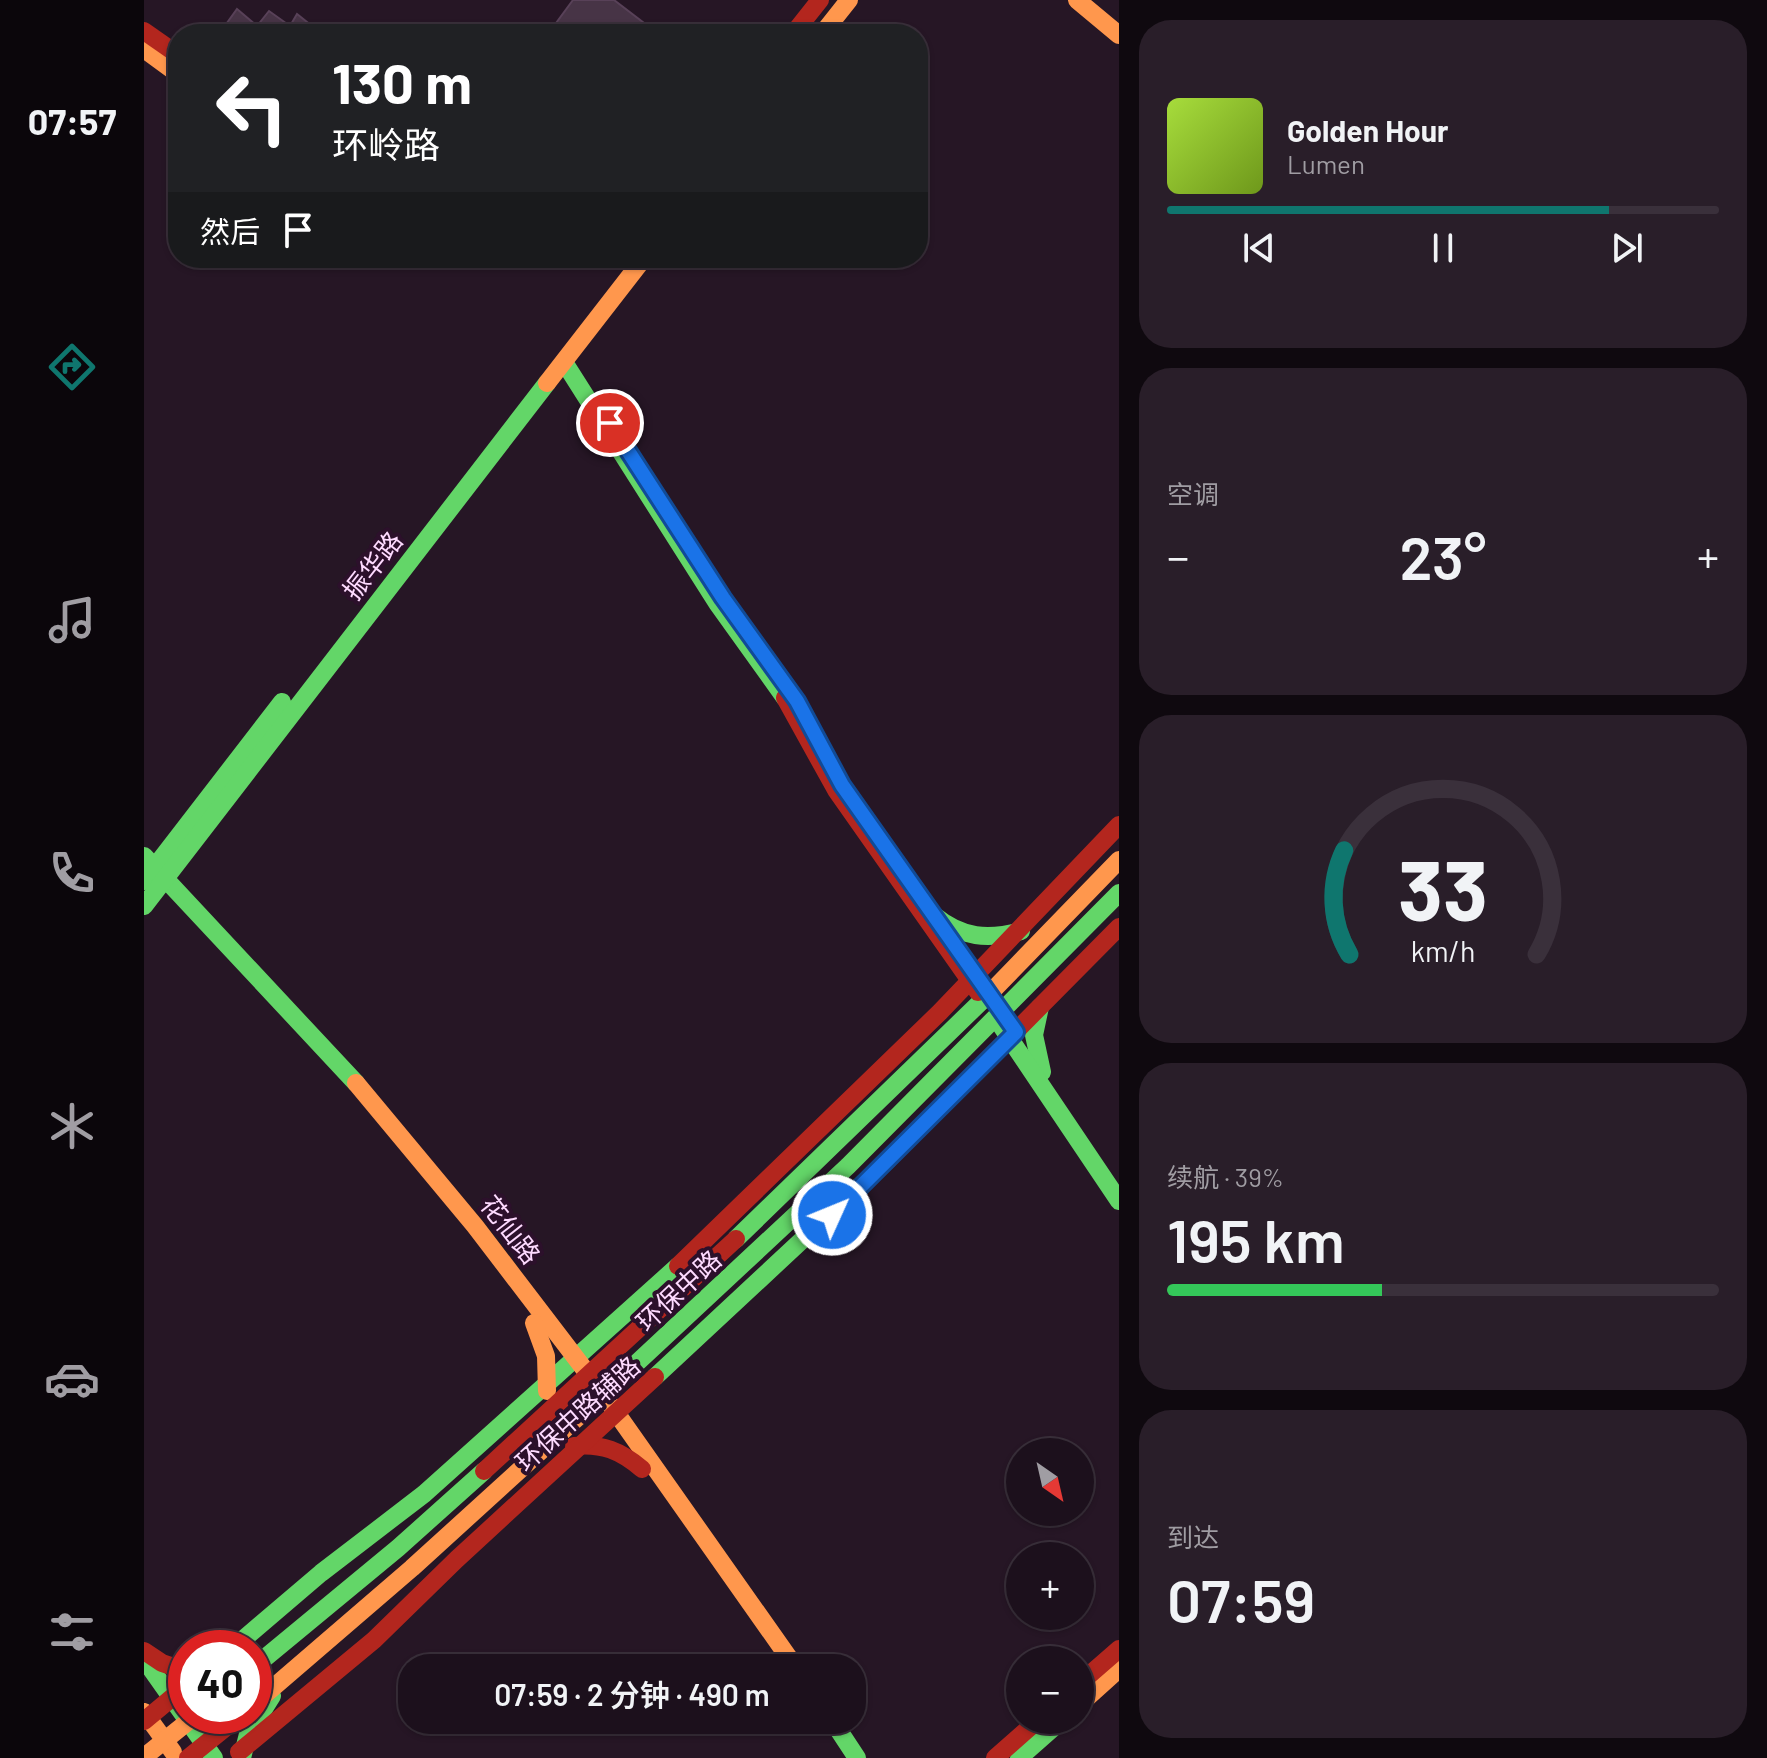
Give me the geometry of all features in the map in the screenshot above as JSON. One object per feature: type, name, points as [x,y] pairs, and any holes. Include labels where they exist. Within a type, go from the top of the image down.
[{"type":"street","points":[[801,24],[820,0]]},
{"type":"street","points":[[830,24],[849,0]]},
{"type":"street","points":[[1077,0],[1119,35]]},
{"type":"street","points":[[144,31],[168,48]]},
{"type":"street","points":[[144,49],[168,67]]},
{"type":"street","name":"振华路","points":[[144,906],[151,874],[617,268]]},
{"type":"street","name":"振华路","points":[[151,874],[636,268]]},
{"type":"street","points":[[566,359],[723,598],[797,701],[842,785],[935,916],[1000,1016],[1009,1039],[1035,1069],[1119,1186]]},
{"type":"street","points":[[566,359],[717,603],[791,706],[836,790],[940,937],[974,978]]},
{"type":"street","name":"环保中路辅路","points":[[254,1630],[321,1573],[401,1514],[598,1340],[956,996],[1119,825]]},
{"type":"street","name":"环保中路","points":[[272,1651],[398,1548],[650,1320],[946,1038],[1119,860]]},
{"type":"street","name":"花仙路","points":[[151,874],[360,1087],[613,1417],[786,1654]]},
{"type":"street","name":"环保中路","points":[[272,1689],[599,1399],[797,1216],[1000,1016],[1119,893]]},
{"type":"street","points":[[935,916],[955,931],[976,938],[1019,932],[1056,917],[1079,902]]},
{"type":"street","name":"环保中路辅路","points":[[239,1755],[374,1640],[853,1195],[1119,927]]},
{"type":"street","points":[[940,937],[955,977],[956,996],[946,1038]]},
{"type":"street","points":[[1072,943],[1040,1008],[1034,1035],[1035,1069],[1119,1201]]},
{"type":"street","points":[[962,1054],[975,1046],[1009,1039]]},
{"type":"street","points":[[540,1320],[571,1335],[598,1340],[617,1339],[650,1320]]},
{"type":"street","points":[[525,1435],[542,1409],[547,1385],[540,1320]]},
{"type":"street","points":[[648,1465],[640,1425],[640,1393],[651,1352]]},
{"type":"street","points":[[528,1463],[561,1449],[583,1444],[616,1448],[648,1465]]},
{"type":"street","name":"花仙路","points":[[648,1465],[772,1654]]},
{"type":"street","points":[[272,1650],[277,1647]]},
{"type":"street","points":[[1094,1671],[1119,1649]]},
{"type":"street","points":[[144,1651],[168,1665]]},
{"type":"street","points":[[144,1659],[168,1682]]},
{"type":"street","points":[[1094,1691],[1119,1669]]},
{"type":"street","points":[[239,1755],[260,1712],[292,1673]]},
{"type":"street","points":[[168,1700],[145,1717],[176,1758]]},
{"type":"street","points":[[144,1757],[173,1734]]},
{"type":"street","points":[[188,1758],[210,1751],[225,1734]]},
{"type":"street","points":[[826,1734],[842,1758]]},
{"type":"street","points":[[841,1734],[857,1758]]},
{"type":"street","points":[[995,1758],[1022,1734]]},
{"type":"street","points":[[1019,1758],[1046,1734]]},
{"type":"building","points":[[573,0],[614,0],[644,23],[643,24],[555,24]]},
{"type":"building","points":[[237,9],[255,24],[226,24]]},
{"type":"building","points":[[269,11],[287,24],[259,24]]},
{"type":"building","points":[[297,14],[310,24],[291,24]]},
{"type":"traffic: fast","points":[[564,362],[717,603],[785,698]]},
{"type":"traffic: fast","points":[[144,906],[547,383]]},
{"type":"traffic: fast","points":[[144,881],[282,702]]},
{"type":"traffic: fast","points":[[144,856],[356,1083]]},
{"type":"traffic: fast","points":[[611,1387],[848,1166],[1119,893]]},
{"type":"traffic: fast","points":[[935,916],[955,929],[976,935],[997,936],[1021,931]]},
{"type":"traffic: fast","points":[[736,1239],[994,989]]},
{"type":"traffic: fast","points":[[1040,1007],[1034,1035],[1042,1072]]},
{"type":"traffic: fast","points":[[1002,1027],[1119,1201]]},
{"type":"traffic: fast","points":[[655,1377],[888,1160]]},
{"type":"traffic: fast","points":[[254,1630],[321,1573],[424,1494],[678,1266]]},
{"type":"traffic: fast","points":[[272,1652],[398,1548],[484,1471]]},
{"type":"traffic: fast","points":[[144,1659],[214,1758]]},
{"type":"traffic: fast","points":[[242,1758],[248,1734]]},
{"type":"traffic: fast","points":[[841,1734],[857,1758]]},
{"type":"traffic: fast","points":[[1019,1758],[1046,1734]]},
{"type":"traffic: slow","points":[[830,24],[849,0]]},
{"type":"traffic: slow","points":[[1077,0],[1119,35]]},
{"type":"traffic: slow","points":[[144,49],[168,67]]},
{"type":"traffic: slow","points":[[547,383],[636,268]]},
{"type":"traffic: slow","points":[[994,989],[1119,860]]},
{"type":"traffic: slow","points":[[356,1083],[475,1226],[585,1370]]},
{"type":"traffic: slow","points":[[534,1323],[546,1356],[547,1391]]},
{"type":"traffic: slow","points":[[272,1689],[412,1568],[611,1387]]},
{"type":"traffic: slow","points":[[610,1404],[786,1654]]},
{"type":"traffic: slow","points":[[1094,1691],[1119,1669]]},
{"type":"traffic: slow","points":[[144,1712],[173,1752]]},
{"type":"traffic: slow","points":[[144,1757],[173,1734]]},
{"type":"traffic: jam","points":[[801,24],[820,0]]},
{"type":"traffic: jam","points":[[144,31],[168,48]]},
{"type":"traffic: jam","points":[[785,698],[836,790],[978,992]]},
{"type":"traffic: jam","points":[[678,1266],[940,1012],[1119,825]]},
{"type":"traffic: jam","points":[[888,1160],[1119,927]]},
{"type":"traffic: jam","points":[[484,1471],[736,1239]]},
{"type":"traffic: jam","points":[[239,1752],[374,1640],[457,1559],[655,1377]]},
{"type":"traffic: jam","points":[[574,1446],[611,1450],[642,1469]]},
{"type":"traffic: jam","points":[[1094,1671],[1119,1649]]},
{"type":"traffic: jam","points":[[144,1651],[168,1665]]},
{"type":"traffic: jam","points":[[144,1721],[168,1701]]},
{"type":"traffic: jam","points":[[188,1758],[218,1734]]},
{"type":"traffic: jam","points":[[995,1758],[1022,1734]]},
{"type":"route","points":[[610,423],[753,643],[797,701],[842,785],[1016,1032],[832,1215]]}]
